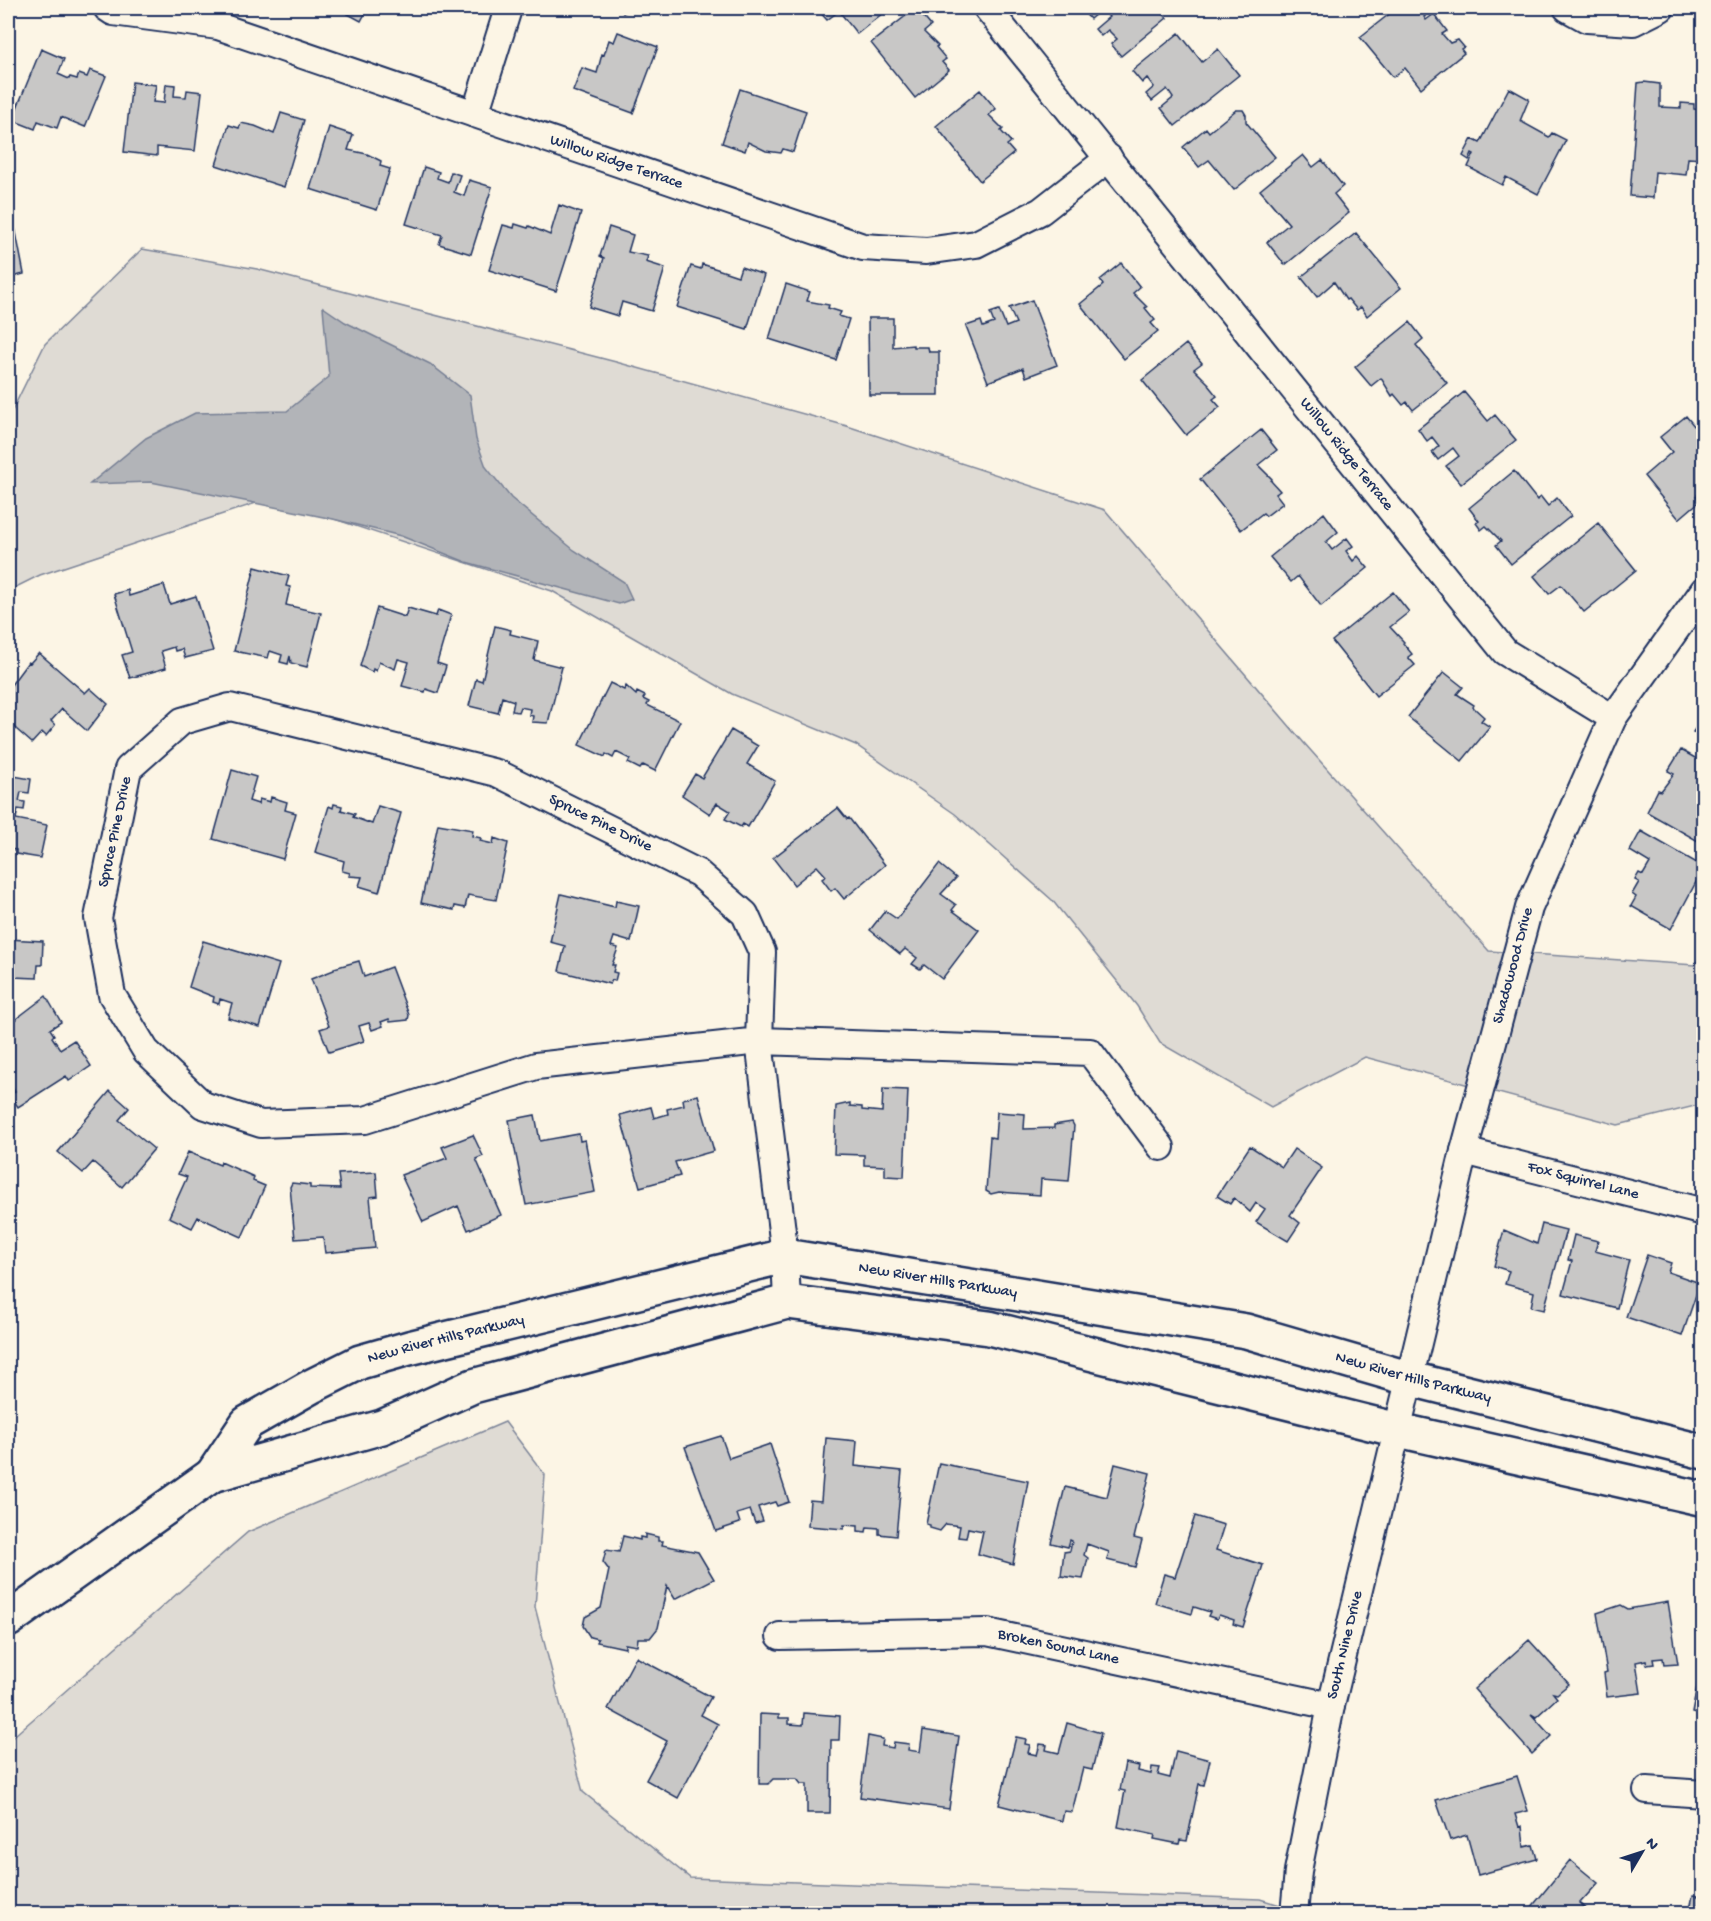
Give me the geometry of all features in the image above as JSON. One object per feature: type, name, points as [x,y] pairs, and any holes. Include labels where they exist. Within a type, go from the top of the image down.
[{"type":"street","name":"Willow Ridge Terrace","points":[[107,8],[113,12],[218,26],[852,244],[873,248],[927,251],[976,244],[1041,211],[1109,158]]},
{"type":"street","name":"Willow Ridge Terrace","points":[[987,8],[1505,652],[1613,718]]},
{"type":"street","points":[[1567,8],[1587,18],[1633,22],[1661,8]]},
{"type":"street","points":[[475,114],[508,9]]},
{"type":"street","name":"Shadowood Drive","points":[[1411,1379],[1464,1151],[1529,908],[1613,718],[1704,590]]},
{"type":"street","name":"Spruce Pine Drive","points":[[787,1302],[785,1256],[759,1041],[762,952],[745,914],[698,873],[497,773],[230,707],[182,721],[128,769],[98,918],[111,995],[146,1052],[203,1104],[261,1124],[365,1120],[536,1066],[759,1041],[1090,1052],[1161,1147]]},
{"type":"street","name":"Fox Squirrel Lane","points":[[1464,1151],[1704,1212]]},
{"type":"street","name":"New River Hills Parkway","points":[[212,1475],[247,1423],[360,1362],[785,1256],[1246,1331],[1411,1379],[1704,1452]]},
{"type":"street","name":"New River Hills Parkway","points":[[8,1620],[212,1475],[382,1427],[473,1386],[787,1302],[989,1328],[1398,1430],[1704,1499]]},
{"type":"street","name":"South Nine Drive","points":[[1294,1914],[1298,1871],[1331,1706],[1411,1379]]},
{"type":"street","name":"Broken Sound Lane","points":[[780,1636],[987,1632],[1331,1706]]},
{"type":"street","points":[[1647,1790],[1704,1794]]},
{"type":"shaded area","points":[[142,249],[257,269],[616,362],[847,426],[1105,510],[1304,743],[1489,951],[1695,965],[1703,952],[1703,1104],[1618,1125],[1365,1057],[1271,1107],[1160,1043],[1137,1006],[1052,900],[955,814],[856,745],[732,694],[552,591],[271,498],[40,575],[8,591],[8,419],[45,344]]},
{"type":"shaded area","points":[[323,307],[345,322],[430,364],[470,395],[476,439],[486,467],[511,498],[574,550],[624,582],[632,599],[619,604],[466,562],[401,536],[333,519],[151,482],[90,484],[146,438],[195,413],[287,411],[329,377]]},
{"type":"shaded area","points":[[505,1422],[545,1475],[535,1607],[583,1792],[690,1878],[1260,1899],[1307,1913],[8,1913],[8,1741],[248,1532]]},
{"type":"building","points":[[337,8],[374,8],[370,14],[366,12],[361,21]]},
{"type":"building","points":[[620,8],[633,8],[623,13]]},
{"type":"building","points":[[816,8],[889,8],[857,34],[839,11],[827,20]]},
{"type":"building","points":[[916,8],[931,26],[924,32],[938,46],[936,47],[946,59],[942,62],[949,70],[915,98],[871,43]]},
{"type":"building","points":[[1080,8],[1158,8],[1167,18],[1121,56],[1111,44],[1117,39],[1108,30],[1101,36],[1095,29],[1109,17],[1102,9],[1090,19]]},
{"type":"building","points":[[1397,8],[1436,8],[1424,17],[1426,20],[1434,14],[1447,31],[1442,34],[1450,43],[1458,40],[1464,47],[1461,49],[1464,53],[1421,88],[1405,68],[1393,77],[1360,37]]},
{"type":"building","points":[[618,32],[658,47],[633,113],[573,91],[582,68],[597,73],[609,40],[614,42]]},
{"type":"building","points":[[1179,33],[1202,62],[1218,49],[1239,75],[1175,126],[1161,108],[1173,98],[1167,89],[1152,101],[1146,94],[1154,87],[1147,78],[1142,83],[1132,71]]},
{"type":"building","points":[[41,49],[64,59],[58,74],[69,79],[70,77],[77,79],[79,74],[87,77],[90,70],[106,76],[85,127],[61,117],[57,128],[38,121],[35,129],[12,120]]},
{"type":"building","points":[[132,82],[156,85],[153,102],[164,103],[166,84],[175,85],[174,96],[186,97],[187,90],[202,92],[195,151],[157,147],[157,156],[124,152]]},
{"type":"building","points":[[1638,83],[1660,84],[1660,107],[1681,108],[1681,103],[1694,104],[1694,109],[1704,110],[1704,159],[1688,158],[1686,175],[1655,172],[1653,198],[1630,196]]},
{"type":"building","points":[[1509,88],[1529,99],[1520,121],[1549,137],[1552,133],[1566,140],[1538,194],[1506,177],[1502,185],[1468,167],[1474,154],[1472,153],[1469,160],[1463,156],[1472,139],[1480,143]]},
{"type":"building","points":[[740,89],[806,111],[793,152],[783,149],[781,153],[766,151],[748,142],[745,151],[722,143]]},
{"type":"building","points":[[980,90],[996,109],[989,115],[1003,129],[1001,131],[1011,142],[1007,145],[1014,153],[980,181],[936,126]]},
{"type":"building","points":[[1236,110],[1243,110],[1246,122],[1275,157],[1234,190],[1209,160],[1199,167],[1183,147],[1206,128],[1209,132]]},
{"type":"building","points":[[281,113],[304,120],[284,187],[216,165],[229,125],[239,128],[241,123],[274,134]]},
{"type":"building","points":[[329,127],[353,135],[348,150],[367,154],[381,161],[380,166],[390,169],[377,210],[310,189]]},
{"type":"building","points":[[1303,155],[1313,167],[1322,160],[1343,186],[1334,194],[1349,213],[1285,265],[1267,242],[1289,224],[1260,190]]},
{"type":"building","points":[[424,167],[439,172],[437,178],[448,182],[451,172],[460,175],[454,192],[464,196],[469,180],[492,187],[471,254],[439,244],[442,235],[406,224]]},
{"type":"building","points":[[559,205],[581,213],[556,291],[489,270],[503,225],[514,228],[515,224],[528,228],[529,226],[550,235]]},
{"type":"building","points":[[11,217],[14,222],[24,274],[8,278],[8,218]]},
{"type":"building","points":[[609,227],[633,235],[628,252],[648,256],[646,262],[665,268],[652,311],[622,302],[618,316],[589,307],[604,258],[600,256]]},
{"type":"building","points":[[1356,233],[1401,288],[1367,316],[1361,307],[1357,310],[1348,299],[1346,300],[1334,282],[1317,297],[1301,277]]},
{"type":"building","points":[[1121,263],[1140,287],[1133,293],[1147,307],[1145,308],[1155,320],[1151,323],[1158,331],[1124,359],[1080,304],[1103,285],[1100,280]]},
{"type":"building","points":[[702,264],[738,276],[741,267],[764,275],[747,329],[677,307],[691,266],[701,269]]},
{"type":"building","points":[[786,284],[810,292],[807,301],[829,305],[828,308],[841,312],[839,316],[849,319],[836,360],[769,339]]},
{"type":"building","points":[[1032,300],[1057,365],[1026,377],[1023,368],[988,382],[966,326],[981,321],[983,327],[994,323],[990,313],[999,310],[1006,327],[1016,323],[1009,308]]},
{"type":"building","points":[[868,318],[893,318],[893,347],[913,345],[913,347],[928,347],[929,352],[939,352],[939,395],[869,395]]},
{"type":"building","points":[[1410,322],[1423,339],[1416,345],[1447,383],[1413,410],[1407,402],[1403,405],[1394,394],[1392,396],[1381,378],[1371,386],[1355,367]]},
{"type":"building","points":[[1186,344],[1202,363],[1194,369],[1209,384],[1217,396],[1213,399],[1220,407],[1186,435],[1142,380]]},
{"type":"building","points":[[8,369],[13,371],[8,381]]},
{"type":"building","points":[[1464,392],[1488,421],[1495,415],[1516,440],[1461,484],[1446,466],[1459,456],[1453,448],[1438,460],[1432,452],[1439,446],[1432,437],[1427,441],[1418,429]]},
{"type":"building","points":[[1686,416],[1704,438],[1704,490],[1696,496],[1700,501],[1679,519],[1644,476],[1672,452],[1660,437]]},
{"type":"building","points":[[1261,430],[1277,450],[1258,465],[1280,491],[1276,494],[1283,503],[1266,516],[1263,513],[1241,530],[1200,479]]},
{"type":"building","points":[[1514,471],[1537,500],[1541,497],[1548,506],[1557,498],[1571,516],[1511,564],[1496,545],[1501,541],[1486,526],[1481,530],[1476,523],[1479,521],[1469,508]]},
{"type":"building","points":[[1324,513],[1338,532],[1326,542],[1332,550],[1347,538],[1353,546],[1346,551],[1353,561],[1358,556],[1368,568],[1321,606],[1298,576],[1291,582],[1270,557]]},
{"type":"building","points":[[1598,523],[1636,570],[1584,612],[1561,585],[1549,594],[1534,576]]},
{"type":"building","points":[[255,567],[289,576],[286,586],[290,587],[286,605],[321,613],[307,667],[291,663],[290,656],[288,664],[280,662],[282,655],[270,651],[268,658],[234,651]]},
{"type":"building","points":[[164,585],[170,604],[196,596],[213,651],[185,658],[182,649],[175,651],[174,647],[161,651],[166,668],[130,678],[122,655],[132,652],[114,594],[128,590],[129,596]]},
{"type":"building","points":[[1393,592],[1409,612],[1390,627],[1412,654],[1408,657],[1415,665],[1376,696],[1332,641]]},
{"type":"building","points":[[377,608],[405,617],[408,608],[436,616],[438,610],[451,615],[437,663],[446,666],[438,693],[402,686],[409,662],[398,659],[395,669],[379,662],[376,671],[373,669],[372,672],[360,666]]},
{"type":"building","points":[[495,626],[511,630],[510,634],[538,641],[534,660],[562,667],[548,723],[532,722],[533,716],[529,715],[530,709],[520,707],[518,712],[512,711],[514,701],[502,697],[498,713],[469,706],[476,679],[482,681]]},
{"type":"building","points":[[39,653],[85,693],[90,688],[108,704],[87,731],[62,709],[51,721],[55,725],[46,736],[42,732],[32,743],[8,722],[8,689],[28,662],[30,663]]},
{"type":"building","points":[[1444,672],[1463,687],[1457,694],[1474,705],[1473,707],[1484,717],[1481,721],[1490,727],[1462,761],[1408,717]]},
{"type":"building","points":[[610,683],[624,690],[626,686],[636,695],[637,692],[645,696],[643,699],[649,702],[647,705],[680,721],[655,771],[643,765],[640,769],[628,763],[630,759],[616,752],[613,758],[606,754],[605,757],[579,745]]},
{"type":"building","points":[[1704,715],[1704,738],[1693,732]]},
{"type":"building","points":[[731,730],[758,746],[747,764],[775,781],[748,827],[743,824],[741,827],[725,819],[730,811],[717,803],[710,814],[682,795],[695,774],[702,778]]},
{"type":"building","points":[[1681,750],[1704,763],[1704,830],[1698,841],[1647,812],[1658,790],[1661,791],[1674,774],[1668,771]]},
{"type":"building","points":[[232,770],[256,777],[249,801],[258,804],[259,799],[270,802],[271,797],[287,802],[285,810],[296,813],[283,859],[213,839]]},
{"type":"building","points":[[8,775],[31,779],[29,793],[21,792],[19,801],[25,802],[24,810],[18,809],[16,819],[47,825],[40,858],[16,854],[16,850],[8,849]]},
{"type":"building","points":[[334,804],[342,806],[341,810],[355,814],[353,817],[372,824],[378,806],[401,813],[379,892],[359,886],[362,877],[349,876],[350,873],[342,871],[344,861],[315,852],[329,806],[333,808]]},
{"type":"building","points":[[838,808],[847,819],[849,818],[885,865],[844,899],[835,888],[831,891],[822,879],[826,876],[817,866],[794,885],[773,858]]},
{"type":"building","points":[[438,824],[473,830],[472,836],[481,838],[480,841],[493,844],[494,838],[508,843],[496,900],[468,895],[465,908],[455,906],[454,910],[421,903]]},
{"type":"building","points":[[1641,831],[1704,867],[1671,929],[1631,906],[1636,897],[1632,894],[1639,882],[1635,880],[1639,873],[1643,875],[1650,863],[1630,851]]},
{"type":"building","points":[[939,864],[956,878],[941,894],[956,905],[952,910],[979,930],[942,979],[924,965],[920,969],[912,964],[917,958],[905,949],[900,954],[870,930],[885,911],[897,919]]},
{"type":"building","points":[[561,894],[615,907],[616,901],[639,906],[631,942],[614,937],[611,946],[618,948],[612,965],[615,965],[613,972],[617,973],[615,981],[612,980],[610,984],[559,971],[565,946],[550,942]]},
{"type":"building","points":[[8,916],[13,916],[13,929],[8,929]]},
{"type":"building","points":[[8,939],[43,941],[42,965],[38,965],[37,978],[12,977],[12,965],[8,965]]},
{"type":"building","points":[[203,941],[279,964],[260,1027],[228,1018],[232,1003],[220,999],[219,1004],[213,1002],[214,997],[189,987]]},
{"type":"building","points":[[359,961],[364,977],[391,967],[409,1015],[408,1020],[390,1022],[389,1019],[381,1022],[383,1026],[372,1030],[369,1023],[359,1026],[364,1041],[329,1052],[320,1029],[329,1026],[311,979],[334,970],[334,968]]},
{"type":"building","points":[[46,996],[61,1022],[50,1029],[54,1035],[52,1037],[60,1049],[74,1040],[91,1066],[69,1081],[66,1076],[18,1107],[10,1095],[15,1092],[8,1080],[8,1055],[12,1052],[8,1045],[8,1025]]},
{"type":"building","points":[[883,1089],[908,1090],[904,1177],[885,1176],[885,1166],[864,1165],[864,1155],[834,1154],[836,1106],[850,1103],[850,1106],[862,1107],[862,1110],[882,1112]]},
{"type":"building","points":[[110,1091],[129,1108],[119,1120],[154,1149],[122,1187],[93,1162],[83,1173],[58,1152]]},
{"type":"building","points":[[698,1095],[714,1151],[675,1162],[680,1176],[640,1187],[620,1115],[651,1107],[654,1118],[668,1114],[667,1109],[684,1105],[683,1099]]},
{"type":"building","points":[[997,1112],[1025,1114],[1024,1129],[1054,1128],[1054,1125],[1072,1122],[1074,1126],[1069,1181],[1041,1179],[1040,1195],[999,1192],[991,1194],[986,1191],[990,1137],[995,1138]]},
{"type":"building","points":[[535,1115],[540,1141],[579,1134],[580,1141],[585,1140],[595,1192],[526,1205],[509,1120]]},
{"type":"building","points":[[473,1135],[483,1156],[476,1159],[501,1215],[468,1230],[458,1206],[423,1222],[401,1175],[447,1158],[442,1147]]},
{"type":"building","points":[[1250,1146],[1282,1167],[1294,1149],[1322,1168],[1290,1215],[1300,1223],[1288,1241],[1256,1222],[1265,1209],[1256,1203],[1250,1212],[1234,1198],[1230,1204],[1217,1196]]},
{"type":"building","points":[[188,1152],[220,1165],[221,1162],[254,1177],[253,1181],[265,1186],[242,1237],[198,1217],[192,1228],[169,1217],[187,1177],[178,1174]]},
{"type":"building","points":[[376,1172],[378,1196],[370,1197],[375,1248],[325,1253],[323,1237],[295,1239],[290,1187],[292,1183],[310,1185],[310,1188],[340,1189],[338,1174]]},
{"type":"building","points":[[1542,1224],[1566,1230],[1544,1310],[1531,1307],[1534,1292],[1505,1284],[1509,1271],[1494,1266],[1504,1230],[1537,1244]]},
{"type":"building","points":[[1574,1235],[1598,1241],[1595,1251],[1629,1260],[1617,1308],[1563,1294],[1572,1261],[1568,1260]]},
{"type":"building","points":[[1647,1255],[1671,1263],[1668,1272],[1700,1283],[1682,1336],[1626,1317]]},
{"type":"building","points":[[721,1436],[729,1458],[770,1444],[789,1502],[777,1506],[775,1502],[758,1507],[763,1521],[755,1523],[750,1510],[737,1514],[740,1523],[716,1531],[685,1447]]},
{"type":"building","points":[[826,1438],[857,1441],[855,1466],[902,1471],[896,1536],[879,1534],[879,1528],[867,1527],[866,1532],[858,1531],[858,1526],[844,1525],[844,1529],[808,1526],[810,1500],[821,1501]]},
{"type":"building","points":[[939,1463],[1028,1481],[1013,1564],[978,1554],[983,1531],[968,1528],[966,1538],[958,1537],[960,1526],[946,1524],[940,1531],[926,1524]]},
{"type":"building","points":[[1115,1464],[1150,1473],[1134,1538],[1142,1540],[1135,1567],[1107,1560],[1109,1552],[1087,1544],[1084,1555],[1088,1558],[1083,1579],[1061,1576],[1064,1552],[1070,1551],[1072,1541],[1070,1540],[1068,1547],[1051,1543],[1065,1487],[1107,1497]]},
{"type":"building","points":[[1195,1516],[1224,1525],[1216,1550],[1263,1565],[1243,1627],[1233,1624],[1234,1620],[1219,1615],[1217,1619],[1208,1616],[1210,1612],[1194,1607],[1192,1614],[1155,1603],[1164,1574],[1175,1577]]},
{"type":"building","points":[[645,1534],[658,1537],[658,1541],[663,1541],[662,1545],[698,1552],[714,1579],[675,1599],[667,1586],[658,1628],[650,1638],[638,1638],[637,1646],[625,1644],[625,1648],[597,1642],[598,1639],[590,1637],[583,1626],[585,1617],[601,1608],[609,1570],[603,1562],[606,1550],[619,1552],[623,1536],[640,1540],[640,1537],[645,1538]]},
{"type":"building","points":[[1668,1602],[1678,1664],[1664,1665],[1663,1658],[1653,1659],[1654,1664],[1647,1665],[1646,1660],[1636,1662],[1641,1693],[1607,1697],[1604,1673],[1607,1672],[1597,1613],[1621,1605],[1628,1609]]},
{"type":"building","points":[[1529,1640],[1569,1684],[1557,1694],[1553,1693],[1557,1698],[1536,1717],[1531,1714],[1551,1736],[1532,1754],[1474,1689]]},
{"type":"building","points":[[636,1657],[711,1697],[701,1715],[718,1724],[678,1798],[646,1780],[667,1741],[608,1709]]},
{"type":"building","points":[[1704,1670],[1704,1715],[1692,1713],[1698,1681],[1701,1682]]},
{"type":"building","points":[[804,1713],[840,1716],[839,1740],[831,1740],[830,1813],[807,1813],[807,1784],[801,1784],[797,1779],[773,1779],[768,1784],[759,1784],[760,1714],[779,1715],[779,1718],[789,1718],[789,1724],[803,1725]]},
{"type":"building","points":[[1067,1723],[1101,1733],[1092,1770],[1083,1768],[1072,1812],[1064,1811],[1062,1821],[999,1805],[1016,1737],[1026,1739],[1025,1744],[1030,1745],[1028,1753],[1037,1755],[1040,1744],[1047,1745],[1046,1750],[1059,1753]]},
{"type":"building","points":[[923,1730],[959,1736],[949,1809],[860,1797],[868,1736],[883,1739],[882,1746],[893,1748],[894,1742],[909,1744],[908,1750],[920,1752]]},
{"type":"building","points":[[1176,1751],[1210,1760],[1204,1785],[1199,1784],[1187,1841],[1180,1840],[1179,1844],[1154,1839],[1155,1835],[1118,1827],[1125,1791],[1120,1790],[1125,1763],[1139,1766],[1138,1771],[1151,1774],[1152,1767],[1160,1768],[1158,1775],[1170,1778]]},
{"type":"building","points":[[1517,1776],[1528,1811],[1515,1814],[1519,1827],[1522,1826],[1524,1847],[1533,1845],[1537,1859],[1478,1875],[1467,1835],[1450,1840],[1436,1800]]},
{"type":"building","points":[[1570,1860],[1598,1883],[1580,1903],[1592,1914],[1526,1914]]},
{"type":"building","points":[[1693,1895],[1704,1897],[1704,1914],[1689,1914]]},
{"type":"building","points":[[1646,1909],[1660,1912],[1660,1914],[1645,1914]]}]
